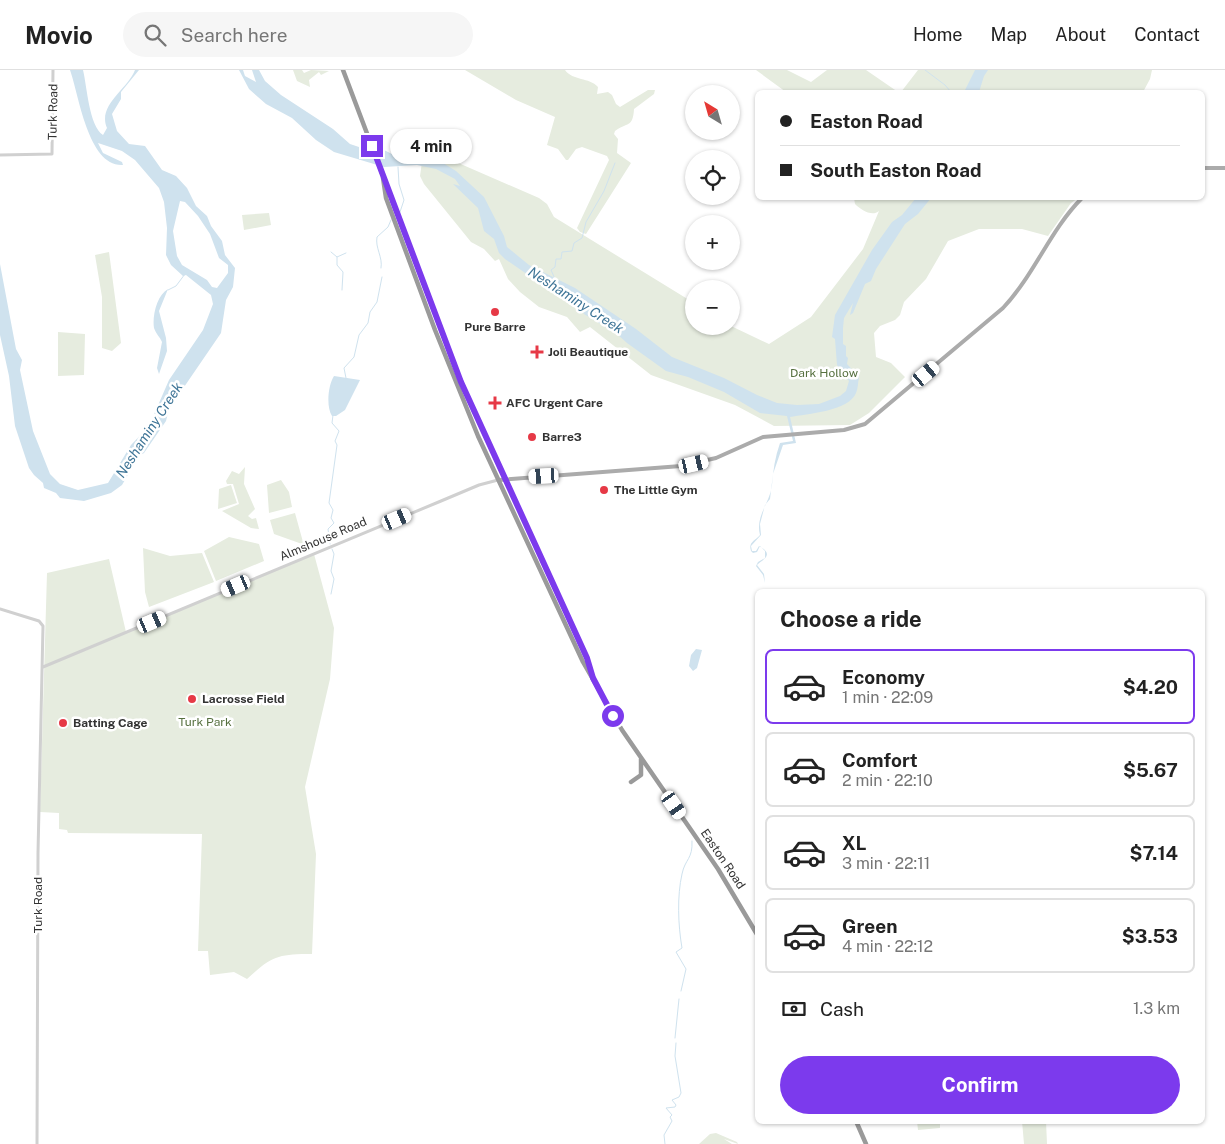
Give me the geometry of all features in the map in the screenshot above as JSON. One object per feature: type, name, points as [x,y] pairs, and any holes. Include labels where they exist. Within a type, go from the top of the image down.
[{"type":"highway","points":[[343,70],[382,176]]},
{"type":"highway","name":"Easton Road","points":[[382,176],[389,187],[461,382],[587,658],[588,668]]},
{"type":"highway","name":"Easton Road","points":[[382,176],[386,198],[435,330],[499,480],[561,617],[613,716],[729,886],[755,931]]},
{"type":"highway","points":[[631,782],[641,775],[640,756]]},
{"type":"highway","points":[[857,1124],[866,1144]]},
{"type":"main road","points":[[1205,168],[1225,168]]},
{"type":"main road","name":"Almshouse Road","points":[[499,480],[681,466],[716,458],[754,439],[800,432],[844,430],[862,425],[877,416],[1004,308],[1022,286],[1064,218],[1080,200]]},
{"type":"street","name":"Turk Road","points":[[0,155],[52,154],[53,70]]},
{"type":"street","name":"Almshouse Road","points":[[43,666],[463,492],[499,480]]},
{"type":"street","points":[[0,609],[39,621],[43,626],[43,666]]},
{"type":"street","name":"Turk Road","points":[[37,1144],[38,853],[43,666]]},
{"type":"green space","points":[[293,70],[302,70],[304,73],[311,70],[329,71],[321,75],[319,72],[309,80],[310,87],[297,81]]},
{"type":"green space","points":[[465,70],[565,70],[572,76],[598,87],[597,94],[608,92],[620,107],[648,90],[655,90],[654,94],[634,109],[631,122],[615,131],[614,134],[618,139],[617,153],[631,163],[586,234],[580,232],[577,228],[609,160],[607,156],[582,147],[576,149],[566,160],[558,149],[547,145],[555,117],[516,100]]},
{"type":"green space","points":[[756,70],[787,70],[811,82],[827,70],[866,70],[895,90],[783,90]]},
{"type":"green space","points":[[918,70],[1152,70],[1144,90],[903,90]]},
{"type":"green space","name":"Dark Hollow","points":[[424,148],[539,198],[547,204],[554,217],[685,297],[685,335],[740,335],[740,330],[769,344],[811,317],[863,249],[879,211],[870,213],[863,210],[855,204],[854,200],[1075,200],[1071,203],[1048,236],[1022,229],[979,229],[948,241],[926,279],[904,302],[900,315],[895,320],[880,326],[874,333],[876,357],[891,363],[905,377],[869,413],[850,425],[774,426],[735,405],[651,375],[590,327],[580,332],[567,317],[539,307],[520,292],[508,279],[499,259],[495,261],[484,249],[471,242],[424,184],[420,176]]},
{"type":"green space","points":[[269,213],[271,225],[244,230],[242,215]]},
{"type":"green space","points":[[109,252],[121,343],[112,351],[102,348],[102,297],[95,255]]},
{"type":"green space","points":[[58,332],[85,334],[84,375],[58,376]]},
{"type":"green space","points":[[245,467],[244,484],[255,509],[248,516],[252,519],[256,518],[259,529],[251,528],[222,511],[239,504],[233,484],[227,484],[226,481],[232,471],[239,474]]},
{"type":"green space","points":[[281,480],[289,492],[292,507],[269,513],[267,485]]},
{"type":"green space","points":[[231,485],[237,503],[218,509],[219,489]]},
{"type":"green space","points":[[295,513],[302,544],[274,534],[270,520]]},
{"type":"green space","points":[[229,537],[259,544],[264,561],[216,581],[204,551]]},
{"type":"green space","points":[[143,548],[170,556],[202,553],[214,582],[149,607],[145,592]]},
{"type":"green space","name":"Turk Park","points":[[314,554],[334,628],[330,679],[305,787],[316,854],[312,954],[276,958],[263,965],[247,979],[234,972],[210,975],[208,951],[198,951],[202,834],[68,833],[67,830],[59,829],[59,813],[40,812],[47,573],[109,559],[126,632]]},
{"type":"green space","points":[[917,1124],[940,1124],[940,1128],[918,1130]]},
{"type":"green space","points":[[1022,1124],[1046,1124],[1047,1144],[1024,1144]]},
{"type":"green space","points":[[716,1133],[738,1144],[724,1139],[732,1144],[699,1144],[710,1134]]},
{"type":"water","name":"Neshaminy Creek","points":[[70,70],[83,70],[92,115],[98,130],[103,135],[107,128],[106,112],[135,70],[139,70],[121,92],[121,99],[112,114],[117,131],[129,144],[145,146],[162,170],[176,176],[187,188],[196,206],[207,216],[211,226],[222,241],[225,255],[235,268],[233,287],[226,300],[221,333],[169,409],[166,421],[144,453],[139,456],[122,485],[111,493],[84,501],[60,498],[56,493],[44,488],[43,483],[29,468],[15,426],[9,376],[0,335],[0,264],[16,349],[22,360],[20,370],[33,431],[50,474],[60,484],[78,490],[108,483],[131,445],[149,426],[169,380],[203,330],[213,304],[211,295],[186,275],[183,276],[171,265],[166,255],[167,228],[164,202],[159,188],[135,160],[122,151],[98,143],[103,153],[122,162],[123,165],[111,163],[101,155],[93,142],[81,112]],"holes":[[[180,201],[185,202],[198,216],[210,234],[219,258],[228,265],[228,273],[217,288],[212,287],[207,280],[182,265],[177,256],[173,231]]]},
{"type":"water","name":"Neshaminy Creek","points":[[239,70],[243,70],[245,76],[256,82],[252,70],[259,70],[265,81],[281,95],[333,129],[350,144],[365,149],[380,148],[394,155],[402,151],[422,150],[456,171],[484,197],[504,236],[507,247],[529,265],[575,288],[636,329],[672,357],[724,378],[777,403],[797,405],[819,404],[840,396],[846,391],[849,381],[837,365],[835,339],[832,337],[835,315],[872,250],[892,222],[902,215],[914,200],[929,200],[918,214],[905,224],[876,269],[871,281],[865,284],[853,313],[850,315],[853,303],[844,318],[843,344],[846,346],[847,364],[859,377],[856,393],[852,399],[837,408],[790,417],[796,443],[783,445],[773,474],[780,443],[793,441],[787,416],[760,413],[724,392],[688,377],[666,371],[617,334],[584,314],[577,304],[570,304],[505,259],[499,253],[494,239],[484,231],[478,208],[453,184],[460,186],[455,179],[436,169],[417,165],[384,167],[334,152],[316,140],[292,118],[266,104],[249,89]]},
{"type":"water","points":[[975,70],[988,70],[980,90],[965,90]]},
{"type":"water","points":[[168,289],[159,311],[166,338],[167,351],[159,374],[157,368],[162,342],[154,328],[154,318],[158,301]]},
{"type":"water","points":[[334,376],[360,380],[345,410],[336,416],[332,416],[328,396]]},
{"type":"water","points":[[764,507],[760,524],[761,535],[751,546],[752,551],[756,551],[760,546],[757,552],[753,553],[751,551],[750,546],[760,535],[759,522]]},
{"type":"water","points":[[765,558],[757,565],[764,574],[765,583],[763,575],[756,566],[758,562]]},
{"type":"water","points":[[696,649],[702,650],[697,668],[693,671],[689,666],[691,655]]},
{"type":"waterway","points":[[925,70],[949,90]]},
{"type":"waterway","name":"Neshaminy Creek","points":[[555,279],[551,270],[555,267],[556,259],[561,259],[562,252],[572,251],[574,243],[582,238],[586,222],[604,191],[615,163]]},
{"type":"waterway","points":[[398,167],[399,184],[404,200],[400,212]]},
{"type":"waterway","points":[[381,268],[377,237],[388,227],[391,220]]},
{"type":"waterway","points":[[331,252],[337,257],[346,253]]},
{"type":"waterway","points":[[337,257],[337,265],[343,272],[342,290]]},
{"type":"waterway","points":[[168,290],[176,286],[185,274]]},
{"type":"waterway","points":[[346,378],[344,368],[354,357],[359,335],[368,323],[370,312],[377,302],[382,277]]},
{"type":"waterway","points":[[330,544],[328,529],[334,523],[331,518],[333,510],[329,503],[337,445],[335,441],[339,431],[332,423],[333,415]]},
{"type":"waterway","points":[[331,594],[334,579],[331,571],[334,554],[332,549]]},
{"type":"waterway","points":[[681,991],[686,969],[676,952],[682,948],[679,892],[683,869],[691,852],[692,841]]},
{"type":"waterway","points":[[675,1038],[679,999]]},
{"type":"waterway","points":[[665,1144],[664,1135],[672,1121],[670,1117],[672,1115],[666,1108],[675,1107],[676,1105],[672,1100],[679,1097],[681,1093],[675,1056],[676,1043]]},
{"type":"place","name":"Pure Barre","points":[[495,312]]},
{"type":"place","name":"Joli Beautique","points":[[537,352]]},
{"type":"place","name":"AFC Urgent Care","points":[[495,403]]},
{"type":"place","name":"Barre3","points":[[532,437]]},
{"type":"place","name":"The Little Gym","points":[[604,490]]},
{"type":"place","name":"Lacrosse Field","points":[[192,699]]},
{"type":"place","name":"Batting Cage","points":[[63,723]]},
{"type":"route","points":[[372,146],[383,180],[389,187],[461,382],[587,658],[588,668],[613,716]]}]
